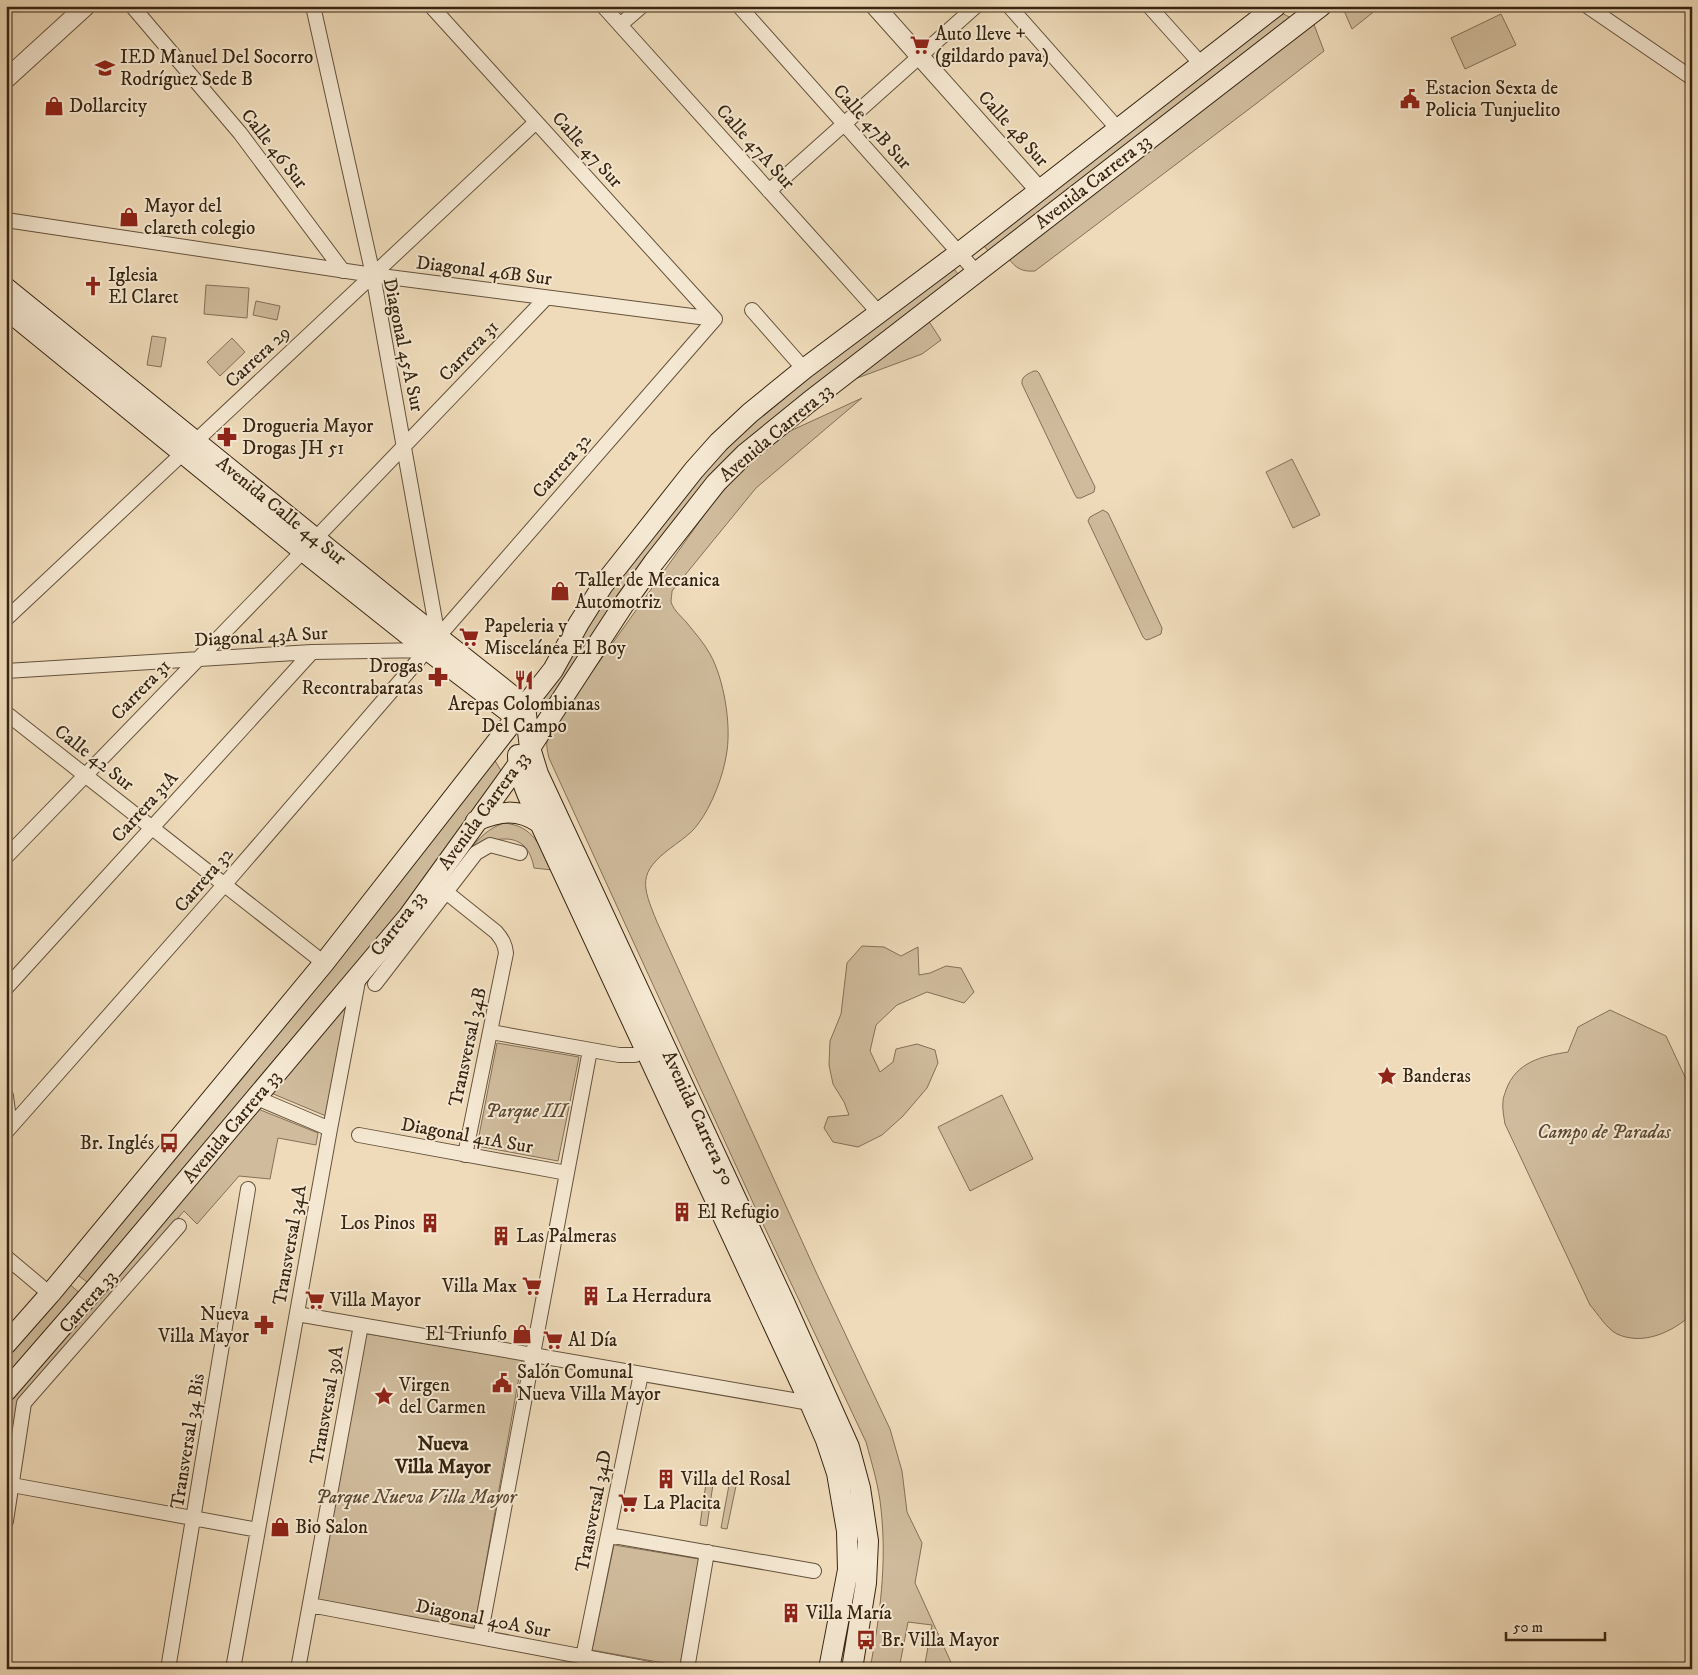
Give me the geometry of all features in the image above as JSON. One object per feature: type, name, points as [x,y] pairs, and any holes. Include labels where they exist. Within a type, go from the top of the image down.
[{"type":"main road","name":"Avenida Carrera 33","points":[[6,1344],[50,1294],[324,963],[553,670],[579,624],[604,586],[673,495],[719,442],[750,413],[804,369],[959,253],[1276,6]]},
{"type":"main road","points":[[1295,6],[1318,9]]},
{"type":"main road","name":"Avenida Carrera 33","points":[[6,1391],[257,1098],[367,979],[408,917],[530,748],[624,604],[691,514],[721,478],[745,454],[802,407],[1318,9]]},
{"type":"main road","name":"Avenida Calle 44 Sur","points":[[6,288],[189,447],[309,545],[521,712]]},
{"type":"main road","name":"Avenida Calle 44 Sur","points":[[7,310],[189,447]]},
{"type":"main road","points":[[521,712],[530,748]]},
{"type":"main road","points":[[518,765],[521,712]]},
{"type":"main road","name":"Avenida Carrera 50","points":[[530,748],[538,774],[788,1310],[849,1447],[860,1488],[868,1541],[866,1583],[852,1669]]},
{"type":"main road","name":"Avenida Carrera 50","points":[[518,765],[525,788],[540,823],[826,1440],[837,1473],[847,1531],[848,1570],[829,1669]]},
{"type":"main road","points":[[476,821],[502,813],[519,812],[540,823]]},
{"type":"street","points":[[7,80],[86,6]]},
{"type":"street","name":"Calle 46 Sur","points":[[132,6],[240,133],[343,271]]},
{"type":"street","points":[[313,6],[373,275]]},
{"type":"street","name":"Calle 47 Sur","points":[[431,6],[715,320]]},
{"type":"street","name":"Calle 47A Sur","points":[[603,6],[879,313]]},
{"type":"street","points":[[620,25],[642,6]]},
{"type":"street","name":"Calle 47B Sur","points":[[739,6],[976,272]]},
{"type":"street","name":"Calle 48 Sur","points":[[875,6],[1039,190]]},
{"type":"street","points":[[769,190],[976,6]]},
{"type":"street","points":[[1008,6],[1118,129]]},
{"type":"street","points":[[1149,6],[1201,64]]},
{"type":"street","points":[[1593,8],[1692,78]]},
{"type":"street","name":"Carrera 29","points":[[6,619],[536,122]]},
{"type":"street","name":"Diagonal 45A Sur","points":[[6,220],[373,275],[404,446],[433,643]]},
{"type":"street","name":"Diagonal 46B Sur","points":[[373,275],[715,320]]},
{"type":"street","name":"Carrera 31","points":[[6,857],[546,298]]},
{"type":"street","points":[[752,310],[804,369]]},
{"type":"street","name":"Carrera 32","points":[[8,1128],[225,884],[715,320]]},
{"type":"street","name":"Diagonal 43A Sur","points":[[6,671],[433,643]]},
{"type":"street","name":"Carrera 31A","points":[[6,988],[312,652]]},
{"type":"street","name":"Calle 42 Sur","points":[[6,713],[324,963]]},
{"type":"street","name":"Carrera 33","points":[[367,979],[446,892],[482,848],[490,845],[520,853]]},
{"type":"street","name":"Transversal 34B","points":[[446,892],[496,932],[503,939],[506,946],[506,958],[465,1154]]},
{"type":"street","name":"Transversal 34A","points":[[233,1669],[330,1129],[367,979]]},
{"type":"street","points":[[491,1032],[628,1056],[646,1050]]},
{"type":"street","points":[[480,1637],[590,1050]]},
{"type":"street","points":[[6,1096],[8,1128]]},
{"type":"street","points":[[257,1098],[330,1129]]},
{"type":"street","name":"Diagonal 41A Sur","points":[[359,1135],[567,1173]]},
{"type":"street","name":"Transversal 34 Bis","points":[[168,1669],[248,1189]]},
{"type":"street","name":"Carrera 33","points":[[12,1485],[24,1403],[179,1226]]},
{"type":"street","points":[[6,1257],[50,1294]]},
{"type":"street","points":[[297,1314],[810,1403]]},
{"type":"street","name":"Transversal 39A","points":[[298,1669],[361,1325]]},
{"type":"street","points":[[777,1397],[786,1392],[791,1386],[794,1378],[793,1367]]},
{"type":"street","name":"Transversal 34D","points":[[583,1657],[640,1374]]},
{"type":"street","points":[[6,1521],[12,1485],[258,1530]]},
{"type":"street","points":[[608,1534],[814,1571]]},
{"type":"street","points":[[687,1669],[708,1552]]},
{"type":"street","name":"Diagonal 40A Sur","points":[[310,1605],[649,1669]]},
{"type":"green space","points":[[1342,6],[1381,6],[1352,29]]},
{"type":"green space","points":[[1278,11],[1291,18],[990,253],[983,245]]},
{"type":"green space","points":[[1501,14],[1516,45],[1465,69],[1451,38]]},
{"type":"green space","points":[[1313,22],[1324,51],[1257,103],[1035,271],[1019,269],[1008,258]]},
{"type":"green space","points":[[952,266],[960,277],[772,420],[547,711],[539,705],[617,577],[740,430]]},
{"type":"green space","points":[[206,285],[249,288],[247,318],[204,314]]},
{"type":"green space","points":[[256,301],[280,306],[277,320],[253,315]]},
{"type":"green space","points":[[928,320],[941,340],[922,354],[852,380]]},
{"type":"green space","points":[[152,336],[166,338],[161,367],[147,365]]},
{"type":"green space","points":[[232,338],[245,352],[220,376],[207,362]]},
{"type":"green space","points":[[1034,371],[1039,373],[1095,487],[1094,492],[1081,498],[1077,498],[1075,495],[1022,384],[1024,377]]},
{"type":"green space","points":[[862,398],[756,488],[672,591],[671,602],[674,608],[702,642],[715,664],[723,688],[728,740],[723,770],[708,808],[692,831],[653,864],[648,872],[646,889],[657,922],[816,1272],[890,1429],[902,1471],[907,1512],[922,1543],[915,1583],[954,1669],[924,1669],[932,1625],[908,1622],[899,1669],[870,1669],[882,1589],[883,1529],[880,1501],[866,1442],[755,1207],[549,758],[547,748],[548,737],[554,725],[707,511],[738,473],[788,432]]},
{"type":"green space","points":[[1292,459],[1320,515],[1293,528],[1266,472]]},
{"type":"green space","points":[[1103,510],[1108,513],[1162,628],[1161,634],[1150,639],[1146,640],[1143,637],[1088,521],[1090,517]]},
{"type":"green space","points":[[494,759],[503,774],[426,882],[90,1284],[76,1274]]},
{"type":"green space","points":[[504,823],[522,828],[529,833],[539,845],[552,870],[534,868],[526,848],[513,840],[496,840],[474,852],[469,850],[481,837]]},
{"type":"green space","points":[[862,946],[884,947],[901,956],[918,947],[919,975],[930,973],[946,966],[961,968],[974,992],[964,1003],[927,992],[897,1005],[876,1025],[870,1051],[880,1072],[893,1062],[896,1049],[917,1044],[935,1050],[938,1063],[927,1088],[903,1116],[882,1135],[858,1147],[833,1142],[824,1128],[828,1117],[849,1115],[844,1102],[833,1084],[829,1065],[830,1041],[841,1014],[847,963]]},
{"type":"green space","points":[[347,1005],[326,1116],[271,1093]]},
{"type":"green space","name":"Campo de Paradas","points":[[1610,1010],[1666,1036],[1692,1092],[1692,1314],[1667,1331],[1647,1338],[1627,1337],[1617,1334],[1606,1325],[1590,1305],[1505,1124],[1503,1113],[1506,1090],[1510,1080],[1516,1073],[1540,1058],[1568,1052],[1578,1027]]},
{"type":"green space","name":"Parque III","points":[[497,1043],[579,1057],[558,1161],[477,1146]]},
{"type":"green space","points":[[1002,1095],[1033,1159],[970,1191],[938,1127]]},
{"type":"green space","points":[[258,1109],[318,1133],[316,1145],[278,1138],[270,1179],[239,1176],[197,1224],[184,1211],[18,1402],[6,1468],[6,1404]]},
{"type":"green space","points":[[68,1283],[81,1294],[6,1378],[6,1355]]},
{"type":"green space","name":"Parque Nueva Villa Mayor","points":[[363,1333],[522,1360],[474,1630],[315,1602]]},
{"type":"green space","points":[[706,1483],[713,1484],[707,1526],[700,1525]]},
{"type":"green space","points":[[729,1485],[736,1486],[727,1529],[721,1528]]},
{"type":"green space","points":[[614,1545],[699,1559],[680,1666],[592,1650]]},
{"type":"place","name":"Auto lleve + (gildardo pava)","points":[[920,45]]},
{"type":"place","name":"IED Manuel Del Socorro Rodríguez Sede B","points":[[105,68]]},
{"type":"place","name":"Estacion Sexta de Policia Tunjuelito","points":[[1410,99]]},
{"type":"place","name":"Dollarcity","points":[[54,106]]},
{"type":"place","name":"Mayor del clareth colegio","points":[[129,217]]},
{"type":"place","name":"Iglesia El Claret","points":[[93,286]]},
{"type":"place","name":"Drogueria Mayor Drogas JH 51","points":[[227,437]]},
{"type":"place","name":"Taller de Mecanica Automotriz","points":[[560,591]]},
{"type":"place","name":"Papeleria y Miscelánea El Boy","points":[[469,637]]},
{"type":"place","name":"Drogas Recontrabaratas","points":[[438,677]]},
{"type":"place","name":"Arepas Colombianas Del Campo","points":[[524,680]]},
{"type":"place","name":"Banderas","points":[[1387,1076]]},
{"type":"place","name":"Br. Inglés","points":[[169,1143]]},
{"type":"place","name":"El Refugio","points":[[682,1212]]},
{"type":"place","name":"Los Pinos","points":[[430,1223]]},
{"type":"place","name":"Las Palmeras","points":[[501,1236]]},
{"type":"place","name":"Villa Max","points":[[532,1286]]},
{"type":"place","name":"La Herradura","points":[[591,1296]]},
{"type":"place","name":"Villa Mayor","points":[[315,1300]]},
{"type":"place","name":"Nueva Villa Mayor","points":[[264,1325]]},
{"type":"place","name":"El Triunfo","points":[[522,1334]]},
{"type":"place","name":"Al Día","points":[[553,1340]]},
{"type":"place","name":"Salón Comunal Nueva Villa Mayor","points":[[502,1383]]},
{"type":"place","name":"Virgen del Carmen","points":[[384,1396]]},
{"type":"place","name":"Villa del Rosal","points":[[666,1479]]},
{"type":"place","name":"La Placita","points":[[628,1503]]},
{"type":"place","name":"Bio Salon","points":[[280,1527]]},
{"type":"place","name":"Villa María","points":[[791,1613]]},
{"type":"place","name":"Br. Villa Mayor","points":[[866,1640]]},
{"type":"district","name":"Nueva Villa Mayor","points":[[443,1456]]}]
